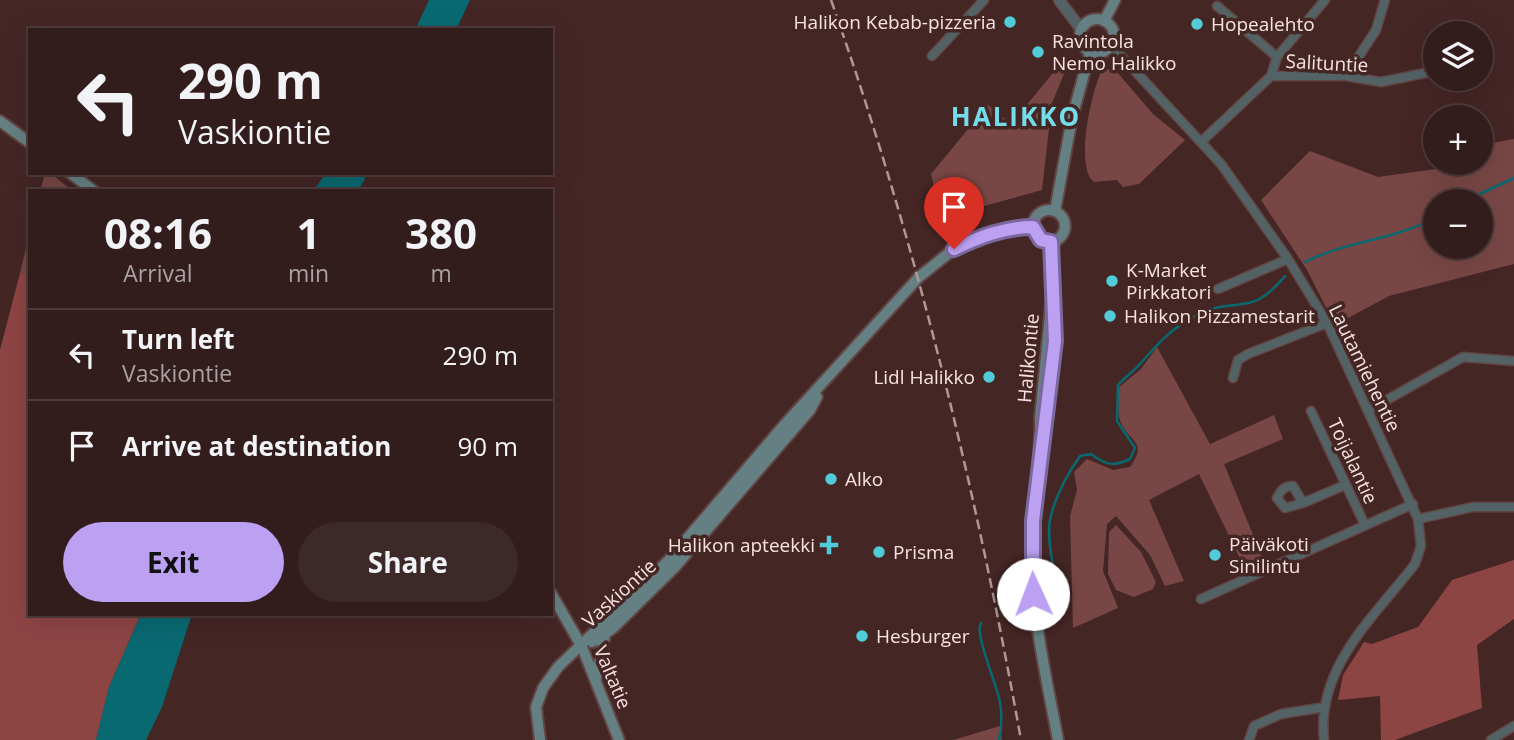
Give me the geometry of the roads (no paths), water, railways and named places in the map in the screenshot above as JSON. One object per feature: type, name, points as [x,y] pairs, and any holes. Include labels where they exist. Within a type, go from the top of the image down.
[{"type":"main road","points":[[1104,21],[1115,0]]},
{"type":"main road","points":[[1090,20],[1104,21],[1113,30],[1111,45],[1102,52],[1090,52],[1080,42],[1081,29],[1090,20]]},
{"type":"main road","points":[[1055,211],[1072,118],[1090,52]]},
{"type":"main road","points":[[0,121],[28,142]]},
{"type":"main road","points":[[74,175],[91,189]]},
{"type":"main road","points":[[1055,211],[1063,218],[1065,228],[1061,237],[1051,242],[1041,240],[1033,227],[1040,213],[1055,211]]},
{"type":"main road","name":"Vaskiontie","points":[[582,647],[668,561],[785,424],[824,385],[919,277],[954,249],[991,233],[1033,227]]},
{"type":"main road","name":"Halikontie","points":[[1051,242],[1055,341],[1048,418],[1042,434],[1033,521],[1032,576],[1034,613],[1058,740]]},
{"type":"main road","name":"Vaskiontie","points":[[582,647],[605,634],[675,567],[810,410],[824,385]]},
{"type":"main road","name":"Valtatie","points":[[553,596],[582,647],[619,740]]},
{"type":"main road","points":[[596,679],[605,634]]},
{"type":"main road","points":[[540,740],[536,707],[543,688],[558,667],[582,647]]},
{"type":"street","points":[[932,56],[984,0]]},
{"type":"street","points":[[1059,0],[1081,29]]},
{"type":"street","points":[[1271,76],[1277,57],[1325,0]]},
{"type":"street","points":[[1346,76],[1376,30],[1385,0]]},
{"type":"street","points":[[1217,6],[1277,57]]},
{"type":"street","name":"Lautamiehentie","points":[[1111,45],[1201,142],[1248,200],[1288,259],[1327,323],[1418,519],[1421,546],[1415,564],[1343,654],[1330,680],[1325,707],[1324,740]]},
{"type":"street","name":"Salituntie","points":[[1201,142],[1271,76],[1346,76],[1381,82],[1423,73]]},
{"type":"street","points":[[1218,289],[1288,259]]},
{"type":"street","points":[[1233,378],[1238,360],[1248,354],[1327,323]]},
{"type":"street","points":[[1369,410],[1463,357],[1514,361]]},
{"type":"street","name":"Toijalantie","points":[[1311,411],[1365,525]]},
{"type":"street","points":[[1303,503],[1345,485]]},
{"type":"street","points":[[1202,599],[1413,504]]},
{"type":"street","points":[[1418,519],[1473,507],[1514,507]]},
{"type":"street","points":[[1249,740],[1254,726],[1281,714],[1325,707]]},
{"type":"street","points":[[1491,740],[1514,726]]},
{"type":"water","points":[[429,0],[470,0],[457,28],[416,28]]},
{"type":"water","points":[[325,175],[367,175],[359,189],[314,189]]},
{"type":"water","points":[[140,616],[191,616],[162,707],[146,740],[96,740],[109,687]]},
{"type":"waterway","points":[[1491,189],[1514,178]]},
{"type":"waterway","points":[[1305,262],[1337,249],[1423,223]]},
{"type":"waterway","points":[[1044,616],[1054,595],[1050,520],[1066,479],[1080,456],[1091,454],[1105,463],[1114,464],[1130,459],[1135,448],[1117,421],[1118,385],[1174,329],[1213,309],[1253,302],[1273,289],[1285,276]]},
{"type":"waterway","points":[[981,623],[983,648],[1000,702],[999,740]]},
{"type":"railway","points":[[831,0],[890,182],[941,366],[984,552],[1021,740]]},
{"type":"place","name":"Halikon Kebab-pizzeria","points":[[1010,22]]},
{"type":"place","name":"Hopealehto","points":[[1197,24]]},
{"type":"place","name":"Ravintola Nemo Halikko","points":[[1038,52]]},
{"type":"place","name":"K-Market Pirkkatori","points":[[1112,281]]},
{"type":"place","name":"Halikon Pizzamestarit","points":[[1110,316]]},
{"type":"place","name":"Lidl Halikko","points":[[989,377]]},
{"type":"place","name":"Alko","points":[[831,479]]},
{"type":"place","name":"Halikon apteekki","points":[[829,545]]},
{"type":"place","name":"Prisma","points":[[879,552]]},
{"type":"place","name":"Päiväkoti Sinilintu","points":[[1215,555]]},
{"type":"place","name":"Hesburger","points":[[862,636]]},
{"type":"district","name":"HALIKKO","points":[[1016,117]]}]
